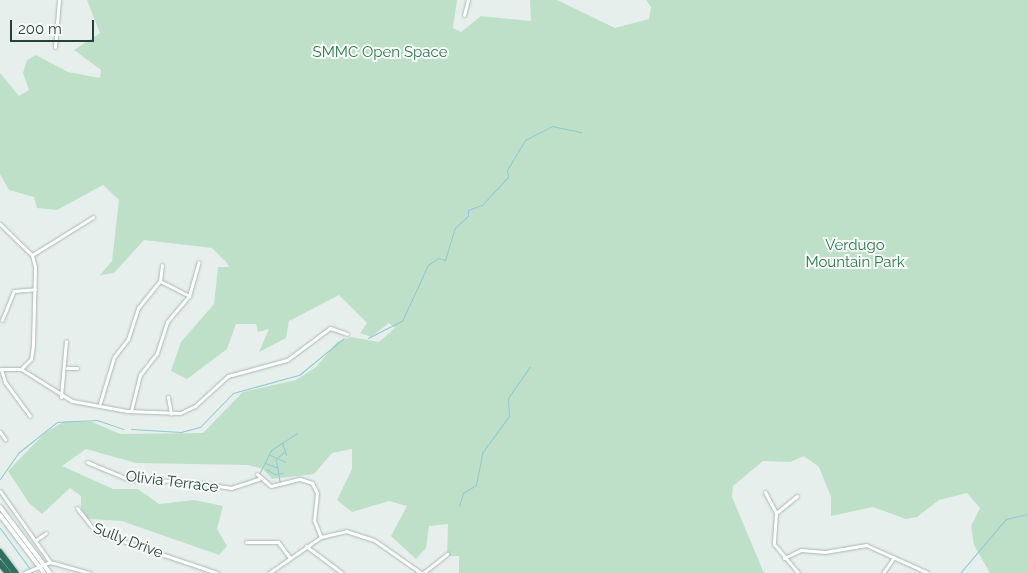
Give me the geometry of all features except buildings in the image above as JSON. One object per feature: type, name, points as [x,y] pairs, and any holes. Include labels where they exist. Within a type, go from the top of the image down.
[{"type":"highway","points":[[0,552],[16,573]]},
{"type":"highway","points":[[0,559],[9,573]]},
{"type":"highway","points":[[0,563],[9,573]]},
{"type":"highway","points":[[0,569],[3,573]]},
{"type":"main road","points":[[0,507],[50,573]]},
{"type":"main road","points":[[0,515],[36,565],[44,573]]},
{"type":"street","points":[[55,47],[59,0]]},
{"type":"street","points":[[464,15],[468,0]]},
{"type":"street","points":[[32,255],[93,217]]},
{"type":"street","points":[[0,224],[32,255],[35,289],[32,352],[22,368]]},
{"type":"street","points":[[131,411],[140,375],[157,353],[167,322],[189,296],[199,262]]},
{"type":"street","points":[[100,403],[114,357],[128,339],[138,308],[160,281],[162,265]]},
{"type":"street","points":[[160,281],[189,296]]},
{"type":"street","points":[[2,320],[14,291],[35,289]]},
{"type":"street","points":[[30,416],[5,382],[0,369],[22,368],[61,397],[100,403],[131,411],[171,414],[195,406],[228,376],[297,355],[323,332],[334,328],[347,334]]},
{"type":"street","points":[[61,397],[67,368],[66,341]]},
{"type":"street","points":[[67,368],[77,368]]},
{"type":"street","points":[[168,397],[171,414]]},
{"type":"street","points":[[0,432],[5,439]]},
{"type":"street","name":"Olivia Terrace","points":[[88,462],[130,480],[186,481],[231,488],[259,479]]},
{"type":"street","points":[[257,474],[259,479],[274,486],[300,479],[312,483],[317,493],[314,520],[321,537]]},
{"type":"street","points":[[0,491],[50,562]]},
{"type":"street","points":[[765,492],[776,514],[772,540],[784,558],[798,573]]},
{"type":"street","points":[[776,514],[797,496]]},
{"type":"street","name":"Sully Drive","points":[[77,508],[96,532],[217,573]]},
{"type":"street","points":[[36,540],[46,532]]},
{"type":"street","points":[[271,573],[321,537],[340,532],[363,534],[412,563],[422,573],[447,554]]},
{"type":"street","points":[[246,542],[270,539],[290,558]]},
{"type":"street","points":[[784,558],[801,550],[825,552],[858,545],[873,546],[925,572]]},
{"type":"street","points":[[306,546],[342,573]]},
{"type":"street","points":[[883,573],[894,557]]},
{"type":"street","points":[[25,572],[36,565],[50,562],[90,573]]},
{"type":"green space","name":"Verdugo Mountain Park","points":[[87,0],[457,0],[453,28],[461,32],[481,16],[531,21],[530,0],[557,0],[615,28],[649,19],[651,7],[646,0],[1028,0],[1028,573],[990,573],[974,545],[971,526],[980,508],[967,493],[939,500],[917,517],[906,519],[873,507],[831,516],[831,497],[819,467],[804,456],[790,462],[763,461],[733,486],[732,497],[764,573],[459,573],[459,556],[447,556],[448,524],[429,526],[426,548],[416,559],[391,536],[407,506],[389,501],[352,512],[337,500],[352,469],[352,449],[332,453],[314,474],[272,479],[263,469],[248,465],[136,463],[86,449],[62,466],[113,489],[138,489],[159,504],[194,500],[223,506],[217,529],[227,546],[219,555],[122,521],[89,519],[81,511],[81,496],[70,488],[42,514],[29,503],[8,471],[45,433],[65,421],[92,422],[120,434],[203,433],[243,392],[296,380],[316,367],[337,342],[351,337],[379,342],[395,328],[389,323],[371,337],[360,333],[367,323],[339,295],[289,321],[286,338],[259,352],[269,329],[258,332],[256,324],[236,324],[227,349],[187,379],[171,371],[181,342],[214,304],[218,267],[229,267],[227,263],[212,248],[144,240],[114,273],[100,275],[112,261],[119,200],[103,185],[57,210],[37,208],[34,197],[9,190],[0,174],[0,73],[19,96],[29,90],[23,73],[27,60],[36,55],[68,72],[100,78],[101,70],[74,50],[100,33]]},
{"type":"waterway","points":[[368,338],[402,321],[428,265],[438,258],[445,260],[455,228],[468,216],[468,210],[482,205],[508,177],[507,170],[525,140],[552,126],[581,132]]},
{"type":"waterway","points":[[131,429],[181,432],[200,427],[233,393],[299,375],[344,338]]},
{"type":"waterway","points":[[459,506],[463,493],[476,485],[482,453],[509,416],[508,398],[530,367]]},
{"type":"waterway","points":[[0,479],[18,453],[57,422],[97,420],[123,429]]},
{"type":"waterway","points":[[259,474],[271,450],[297,433]]},
{"type":"waterway","points":[[282,443],[286,454]]},
{"type":"waterway","points":[[275,460],[284,452]]},
{"type":"waterway","points":[[270,455],[286,462]]},
{"type":"waterway","points":[[276,461],[280,483]]},
{"type":"waterway","points":[[265,463],[278,468]]},
{"type":"waterway","points":[[266,469],[274,474],[283,473]]},
{"type":"waterway","points":[[960,573],[1006,519],[1028,514]]},
{"type":"waterway","points":[[0,528],[33,573]]},
{"type":"park label","name":"SMMC Open Space","points":[[380,53]]}]
